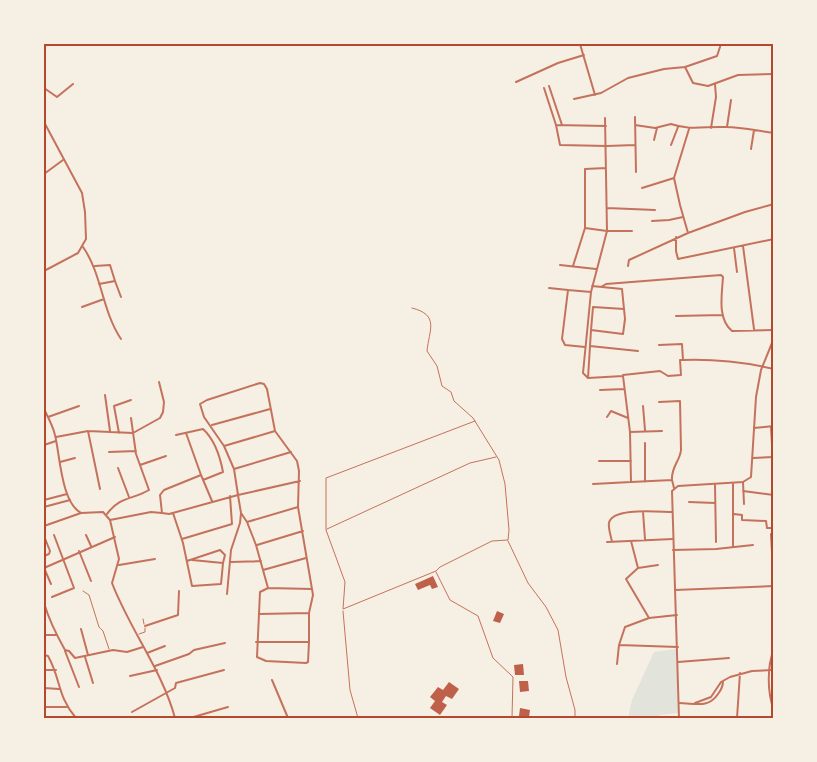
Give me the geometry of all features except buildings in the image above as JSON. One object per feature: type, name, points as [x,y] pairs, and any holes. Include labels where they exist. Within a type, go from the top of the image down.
[{"type":"street","points":[[580,44],[595,95]]},
{"type":"street","points":[[573,99],[595,95],[628,78],[664,69],[685,67],[717,56],[721,44]]},
{"type":"street","points":[[516,82],[584,54]]},
{"type":"street","points":[[685,67],[693,83],[704,86],[738,75],[774,74]]},
{"type":"street","points":[[44,88],[57,97],[74,84]]},
{"type":"street","points":[[711,128],[716,97],[715,84]]},
{"type":"street","points":[[549,86],[562,125]]},
{"type":"street","points":[[544,88],[560,145],[635,145]]},
{"type":"street","points":[[727,127],[730,100]]},
{"type":"street","points":[[635,117],[636,172]]},
{"type":"street","points":[[605,118],[607,231],[592,286],[583,374],[588,378],[660,371],[668,376],[681,375],[682,344],[659,345]]},
{"type":"street","points":[[44,122],[80,189],[85,204],[86,239],[83,247],[74,256],[44,271]]},
{"type":"street","points":[[635,125],[657,128],[671,124],[689,129],[727,127],[774,133]]},
{"type":"street","points":[[556,125],[606,126]]},
{"type":"street","points":[[670,145],[678,127]]},
{"type":"street","points":[[654,140],[657,128]]},
{"type":"street","points":[[688,233],[674,178],[689,129]]},
{"type":"street","points":[[751,148],[754,130]]},
{"type":"street","points":[[44,174],[65,159]]},
{"type":"street","points":[[573,266],[585,228],[585,169],[606,168]]},
{"type":"street","points":[[642,188],[674,178]]},
{"type":"street","points":[[628,266],[631,258],[676,237],[774,204]]},
{"type":"street","points":[[607,208],[655,210]]},
{"type":"street","points":[[652,221],[683,216]]},
{"type":"street","points":[[585,228],[632,231]]},
{"type":"street","points":[[676,237],[678,260],[774,239]]},
{"type":"street","points":[[743,246],[754,330]]},
{"type":"street","points":[[83,247],[94,266],[104,299],[121,339]]},
{"type":"street","points":[[734,248],[737,272]]},
{"type":"street","points":[[94,266],[110,265],[120,297]]},
{"type":"street","points":[[560,265],[596,269]]},
{"type":"street","points":[[601,287],[606,284],[721,275],[723,277],[722,315],[727,327],[732,331],[774,330]]},
{"type":"street","points":[[99,284],[115,281]]},
{"type":"street","points":[[591,330],[623,334],[624,309],[622,290],[592,286]]},
{"type":"street","points":[[549,288],[591,292]]},
{"type":"street","points":[[568,290],[562,339],[565,345],[585,347]]},
{"type":"street","points":[[82,307],[104,299]]},
{"type":"street","points":[[588,378],[593,307],[624,309]]},
{"type":"street","points":[[676,316],[722,315]]},
{"type":"street","points":[[674,488],[743,482],[748,480],[753,473],[756,397],[763,367],[774,338]]},
{"type":"street","points":[[591,346],[638,351]]},
{"type":"street","points":[[683,360],[719,360],[774,369]]},
{"type":"street","points":[[622,376],[630,432],[631,482]]},
{"type":"street","points":[[44,445],[56,439],[88,431],[133,433],[149,425],[162,416],[164,397],[159,382]]},
{"type":"street","points":[[227,594],[232,544],[240,523],[241,513],[234,469],[224,446],[200,407],[202,403],[260,383],[264,384],[267,389],[275,431],[298,465],[300,481],[298,507],[312,590],[308,662],[261,660],[256,656],[260,592],[268,588],[312,590]]},
{"type":"street","points":[[600,390],[624,389]]},
{"type":"street","points":[[105,395],[110,432]]},
{"type":"street","points":[[118,433],[114,406],[131,400]]},
{"type":"street","points":[[659,402],[680,401],[681,450],[674,466],[672,480],[680,718]]},
{"type":"street","points":[[48,417],[79,406]]},
{"type":"street","points":[[643,406],[645,430]]},
{"type":"street","points":[[44,409],[56,439],[67,494],[74,507],[81,513]]},
{"type":"street","points":[[211,425],[270,410]]},
{"type":"street","points":[[607,417],[611,411],[628,418]]},
{"type":"street","points":[[107,514],[115,504],[149,490],[136,451],[131,418]]},
{"type":"street","points":[[754,428],[772,426],[772,445]]},
{"type":"street","points":[[176,435],[203,429],[212,439],[223,472],[203,480]]},
{"type":"street","points":[[88,431],[100,489]]},
{"type":"street","points":[[224,446],[275,431]]},
{"type":"street","points":[[630,432],[662,431]]},
{"type":"street","points":[[185,432],[212,501]]},
{"type":"street","points":[[645,443],[645,482]]},
{"type":"street","points":[[109,452],[136,451]]},
{"type":"street","points":[[234,469],[291,452]]},
{"type":"street","points":[[140,465],[166,456]]},
{"type":"street","points":[[753,458],[774,457]]},
{"type":"street","points":[[60,462],[75,458]]},
{"type":"street","points":[[599,461],[631,461]]},
{"type":"street","points":[[118,468],[129,497]]},
{"type":"street","points":[[162,513],[160,495],[164,490],[201,475]]},
{"type":"street","points":[[593,484],[672,480]]},
{"type":"street","points":[[110,520],[151,512],[173,513],[230,496],[300,481]]},
{"type":"street","points":[[743,482],[744,504]]},
{"type":"street","points":[[733,483],[733,546]]},
{"type":"street","points":[[715,485],[716,542]]},
{"type":"street","points":[[743,491],[774,495]]},
{"type":"street","points":[[44,500],[67,494]]},
{"type":"street","points":[[182,539],[232,524],[230,496]]},
{"type":"street","points":[[44,507],[70,500]]},
{"type":"street","points":[[689,502],[715,503]]},
{"type":"street","points":[[247,522],[298,507]]},
{"type":"street","points":[[44,526],[81,513],[100,511],[107,514],[115,537],[119,565],[112,583],[143,647],[157,670],[175,718]]},
{"type":"street","points":[[673,512],[621,512],[613,516],[609,524],[609,542],[673,539]]},
{"type":"street","points":[[643,512],[645,539]]},
{"type":"street","points":[[173,513],[182,539],[192,586],[221,584],[225,555],[220,550],[187,561]]},
{"type":"street","points":[[241,513],[256,545],[268,588]]},
{"type":"street","points":[[734,514],[742,515],[742,520],[766,521],[767,528],[774,528]]},
{"type":"street","points":[[256,545],[303,531]]},
{"type":"street","points":[[771,534],[772,554]]},
{"type":"street","points":[[52,597],[74,588],[54,535]]},
{"type":"street","points":[[86,535],[91,546]]},
{"type":"street","points":[[44,536],[50,551],[44,556]]},
{"type":"street","points":[[51,584],[44,568],[115,537]]},
{"type":"street","points":[[631,540],[638,568]]},
{"type":"street","points":[[673,550],[753,545]]},
{"type":"street","points":[[79,551],[91,581]]},
{"type":"street","points":[[263,570],[306,558]]},
{"type":"street","points":[[119,565],[155,559]]},
{"type":"street","points":[[192,560],[223,563]]},
{"type":"street","points":[[229,562],[261,561]]},
{"type":"street","points":[[649,618],[626,579],[638,568],[658,565]]},
{"type":"street","points":[[675,590],[774,586]]},
{"type":"street","points":[[145,626],[178,615],[179,591]]},
{"type":"street","points":[[44,603],[45,617],[75,658],[110,651],[128,652],[143,647]]},
{"type":"street","points":[[259,614],[309,613]]},
{"type":"street","points":[[617,664],[619,645],[625,627],[649,618],[677,615]]},
{"type":"street","points":[[81,629],[93,683]]},
{"type":"street","points":[[44,635],[56,635]]},
{"type":"street","points":[[256,642],[309,642]]},
{"type":"street","points":[[155,666],[189,654],[194,650],[225,643]]},
{"type":"street","points":[[619,645],[678,647]]},
{"type":"street","points":[[147,653],[165,646]]},
{"type":"street","points":[[67,650],[79,687]]},
{"type":"street","points":[[774,650],[772,650],[769,698],[774,710]]},
{"type":"street","points":[[44,655],[48,656],[56,670],[59,689],[67,707],[76,718]]},
{"type":"street","points":[[678,662],[729,658]]},
{"type":"street","points":[[44,670],[56,670]]},
{"type":"street","points":[[130,676],[157,670]]},
{"type":"street","points":[[132,712],[166,694],[175,688],[175,684],[224,670]]},
{"type":"street","points":[[695,703],[711,697],[723,681],[740,673],[772,670]]},
{"type":"street","points":[[737,718],[740,673]]},
{"type":"street","points":[[272,680],[288,718]]},
{"type":"street","points":[[679,703],[704,705],[714,700],[724,684],[723,681]]},
{"type":"street","points":[[44,688],[59,689]]},
{"type":"street","points":[[711,697],[714,700]]},
{"type":"street","points":[[44,706],[67,707]]},
{"type":"street","points":[[190,718],[228,707]]},
{"type":"lane","points":[[412,308],[424,312],[430,320],[431,335],[427,351],[437,366],[442,386],[451,392],[454,401],[475,421],[498,458],[505,484],[508,540],[528,583],[546,607],[558,630],[575,718]]},
{"type":"lane","points":[[358,718],[350,690],[343,609],[345,582],[326,530],[324,481],[327,476],[475,421]]},
{"type":"lane","points":[[326,530],[334,524],[470,463],[498,458]]},
{"type":"lane","points":[[343,609],[436,571],[492,541],[508,540]]},
{"type":"lane","points":[[436,571],[450,600],[478,616],[493,659],[513,677],[512,718]]},
{"type":"lane","points":[[84,591],[88,594],[110,651]]},
{"type":"lane","points":[[137,635],[145,632],[143,619]]},
{"type":"shaded area","points":[[676,649],[678,713],[660,715],[660,718],[628,718],[632,700],[654,652]]}]
